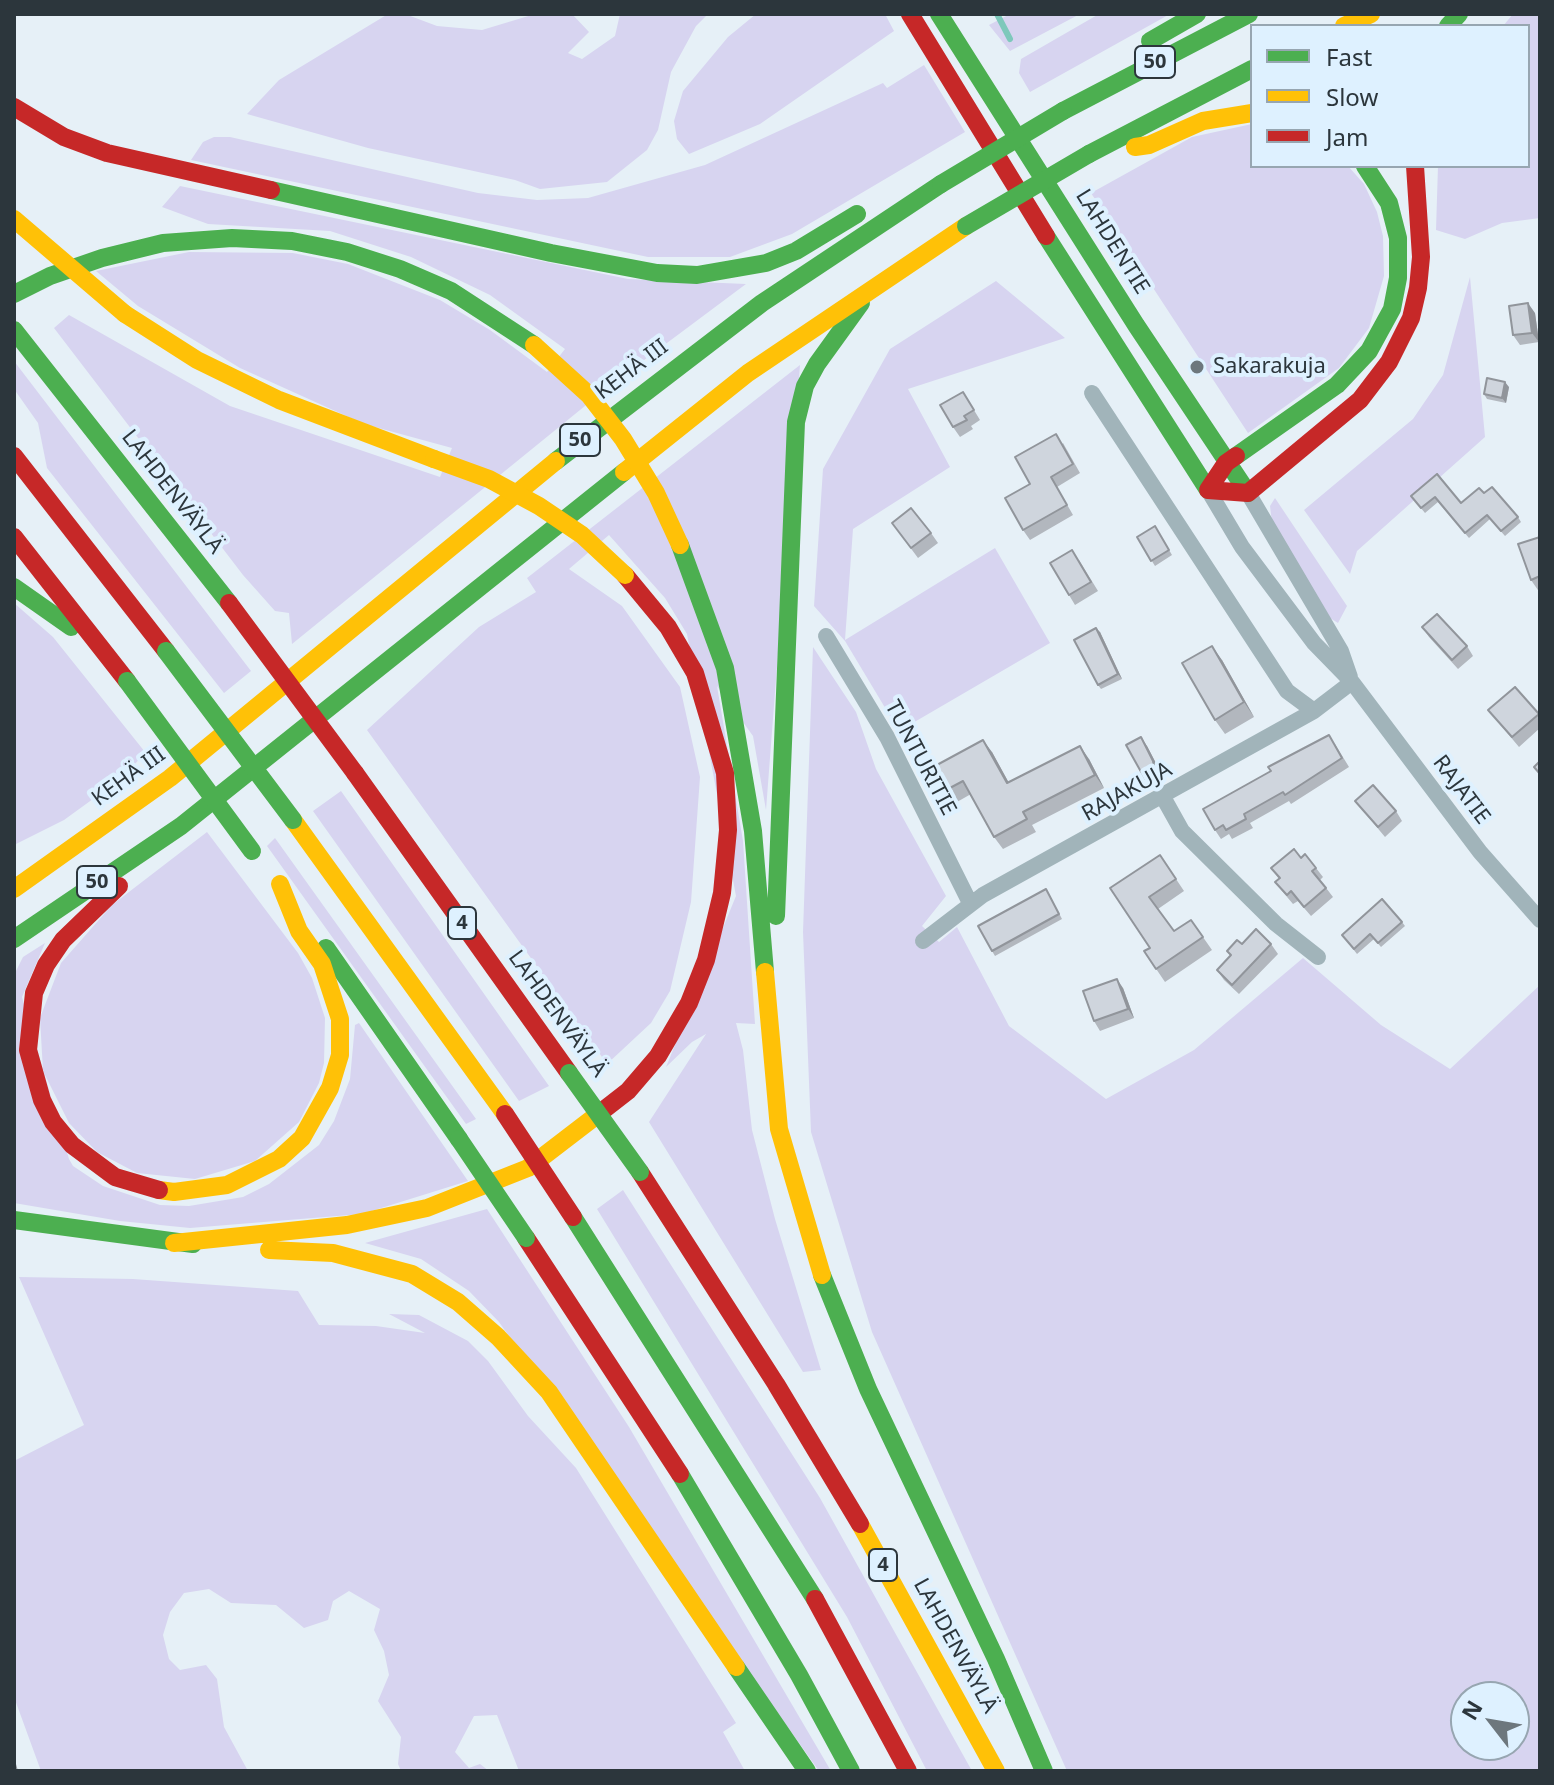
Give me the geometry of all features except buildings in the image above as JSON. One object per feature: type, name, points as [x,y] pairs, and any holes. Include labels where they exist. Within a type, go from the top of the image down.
[{"type":"main road","points":[[910,14],[1007,175],[1208,490]]},
{"type":"main road","name":"LAHDENTIE","points":[[939,14],[1248,493]]},
{"type":"main road","points":[[1063,111],[1121,57],[1197,14]]},
{"type":"main road","name":"KEHÄ III","points":[[14,889],[170,778],[465,533],[651,386],[827,258],[941,184],[1063,111],[1249,14]]},
{"type":"main road","points":[[1348,24],[1371,14]]},
{"type":"main road","name":"50","points":[[14,939],[181,826],[748,373],[966,226],[1089,154],[1250,70]]},
{"type":"main road","points":[[14,107],[64,137],[107,153],[551,253],[670,274],[734,271],[766,263],[796,251],[880,201],[941,184]]},
{"type":"main road","points":[[1089,154],[1149,145],[1203,121],[1250,113]]},
{"type":"main road","points":[[1208,490],[1226,463],[1337,385],[1369,351],[1392,309],[1398,278],[1398,238],[1389,203],[1366,168]]},
{"type":"main road","points":[[1208,490],[1248,493],[1360,400],[1389,362],[1411,318],[1418,288],[1421,257],[1415,168]]},
{"type":"main road","points":[[14,219],[125,314],[197,360],[279,400],[489,479],[539,506],[582,535],[625,575],[668,627],[695,673],[725,773],[728,830],[722,893],[701,974],[689,1003],[658,1056],[628,1091],[528,1168],[427,1208],[347,1225],[174,1243]]},
{"type":"main road","points":[[14,294],[50,276],[102,258],[163,243],[232,238],[292,241],[347,252],[413,274],[463,298],[534,345],[589,395],[623,439],[656,493],[680,545],[725,668],[753,831],[779,1129],[824,1282],[900,1460],[996,1659],[1044,1771]]},
{"type":"main road","points":[[771,1046],[795,432],[811,375],[870,289]]},
{"type":"main road","name":"LAHDENVÄYLÄ","points":[[14,330],[229,603],[355,773],[640,1172],[776,1384],[868,1537],[996,1771]]},
{"type":"main road","points":[[14,456],[293,820],[505,1114],[804,1579],[908,1771]]},
{"type":"main road","points":[[14,537],[127,681],[266,868],[459,1139],[667,1453],[799,1675],[851,1771]]},
{"type":"main road","points":[[14,587],[105,654]]},
{"type":"main road","points":[[22,861],[66,838],[161,766],[238,721]]},
{"type":"main road","points":[[181,826],[63,940],[46,965],[34,993],[28,1022],[32,1072],[53,1122],[72,1145],[115,1177],[145,1188],[174,1192],[227,1185],[279,1159],[302,1138],[317,1116],[340,1055],[340,1019],[322,964],[299,931],[266,868]]},
{"type":"main road","points":[[14,1220],[174,1243],[302,1250],[362,1259],[412,1274],[476,1318],[549,1392],[807,1771]]},
{"type":"street","points":[[1092,393],[1287,691],[1314,711]]},
{"type":"street","name":"RAJATIE","points":[[1208,490],[1242,547],[1314,643],[1352,682],[1480,852],[1540,920]]},
{"type":"street","name":"RAJATIE","points":[[1248,493],[1341,651],[1352,682]]},
{"type":"street","name":"TUNTURITIE","points":[[826,636],[887,737],[970,903]]},
{"type":"street","name":"RAJAKUJA","points":[[923,941],[970,903],[1314,711],[1352,682]]},
{"type":"street","points":[[1163,797],[1182,831],[1276,924],[1318,957]]},
{"type":"shaded area","points":[[388,14],[405,14],[437,26],[482,30],[535,14],[572,14],[589,32],[568,53],[582,59],[615,36],[620,14],[708,14],[696,26],[671,72],[658,130],[647,150],[607,182],[540,189],[515,180],[368,148],[247,114],[279,80]]},
{"type":"shaded area","points":[[756,14],[885,14],[894,31],[760,124],[689,154],[677,139],[674,121],[683,91],[728,37]]},
{"type":"shaded area","points":[[1010,14],[1080,14],[1010,51],[989,25]]},
{"type":"shaded area","points":[[1099,14],[1170,14],[1030,92],[1019,73],[1021,59]]},
{"type":"shaded area","points":[[1513,14],[1540,14],[1540,218],[1502,223],[1465,239],[1436,230],[1438,168],[1530,168],[1530,24],[1505,24]]},
{"type":"shaded area","points":[[924,65],[965,132],[792,234],[730,257],[648,257],[191,160],[203,142],[214,137],[230,137],[478,193],[537,200],[588,198],[705,165],[883,83],[887,88]]},
{"type":"shaded area","points":[[1250,124],[1250,168],[1350,168],[1364,184],[1377,212],[1383,236],[1384,276],[1369,328],[1339,368],[1248,433],[1091,193],[1192,137]]},
{"type":"shaded area","points":[[180,186],[628,279],[746,284],[612,384],[292,644],[289,613],[275,611],[243,575],[54,328],[69,315],[230,406],[440,477],[452,448],[364,424],[240,368],[138,306],[96,271],[189,252],[293,253],[348,264],[440,300],[490,330],[547,372],[565,349],[490,295],[411,257],[330,231],[208,224],[162,207]]},
{"type":"shaded area","points":[[1470,277],[1485,437],[1357,551],[1350,574],[1304,510],[1413,419],[1443,375]]},
{"type":"shaded area","points":[[996,281],[1065,338],[908,389],[950,467],[853,529],[845,640],[995,548],[1050,643],[899,731],[845,641],[814,606],[823,469],[890,349]]},
{"type":"shaded area","points":[[14,361],[251,671],[224,693],[47,468],[38,423],[14,389]]},
{"type":"shaded area","points":[[800,365],[766,810],[753,736],[717,686],[743,841],[755,1024],[736,1023],[743,1050],[752,1130],[775,1219],[821,1370],[803,1372],[649,1122],[706,1034],[692,1042],[666,1067],[736,896],[687,634],[665,598],[609,535],[569,569],[622,606],[680,687],[700,777],[691,902],[670,991],[651,1023],[607,1064],[367,730],[479,627],[536,592],[527,578]]},
{"type":"shaded area","points":[[1275,498],[1347,606],[1338,623],[1330,618],[1272,523],[1270,506]]},
{"type":"shaded area","points":[[14,603],[53,637],[145,752],[126,775],[64,820],[14,845]]},
{"type":"shaded area","points":[[813,647],[856,712],[876,769],[946,896],[922,926],[939,942],[957,927],[1009,1026],[1106,1099],[1194,1050],[1303,958],[1381,1025],[1450,1069],[1540,985],[1540,1771],[1067,1771],[872,1332],[811,1132],[803,932]]},
{"type":"shaded area","points":[[341,791],[549,1086],[519,1101],[313,811]]},
{"type":"shaded area","points":[[207,832],[298,953],[312,978],[325,1018],[324,1063],[319,1083],[299,1122],[255,1161],[195,1179],[137,1173],[97,1152],[69,1123],[43,1071],[40,1018],[61,963],[112,905]]},
{"type":"shaded area","points":[[275,838],[476,1119],[466,1124],[267,846]]},
{"type":"shaded area","points":[[45,943],[22,997],[69,1159],[73,1166],[103,1186],[160,1205],[189,1206],[243,1197],[269,1184],[319,1145],[334,1121],[350,1079],[355,1025],[359,1023],[468,1181],[362,1214],[190,1228],[120,1221],[14,1203],[14,975],[23,957]]},
{"type":"shaded area","points":[[623,1190],[820,1498],[972,1771],[927,1771],[847,1617],[597,1209]]},
{"type":"shaded area","points":[[487,1209],[629,1427],[831,1771],[819,1771],[499,1322],[469,1291],[421,1259],[365,1243]]},
{"type":"shaded area","points":[[19,1277],[133,1279],[298,1291],[319,1325],[376,1326],[425,1333],[389,1314],[419,1315],[468,1341],[488,1361],[528,1416],[576,1468],[736,1723],[723,1732],[745,1771],[519,1771],[497,1715],[474,1716],[455,1752],[469,1768],[480,1764],[489,1771],[401,1771],[398,1764],[401,1737],[378,1701],[389,1675],[384,1651],[374,1630],[380,1609],[349,1591],[333,1601],[328,1620],[304,1628],[276,1605],[231,1603],[209,1589],[184,1593],[170,1612],[163,1635],[169,1659],[180,1670],[206,1665],[217,1679],[224,1727],[248,1771],[41,1771],[14,1697],[14,1461],[84,1425]]},
{"type":"waterway","points":[[997,14],[1010,39]]},
{"type":"traffic: fast","points":[[939,14],[1136,325],[1248,493]]},
{"type":"traffic: fast","points":[[1150,41],[1197,14]]},
{"type":"traffic: fast","points":[[1063,111],[1249,14]]},
{"type":"traffic: fast","points":[[1450,24],[1459,14]]},
{"type":"traffic: fast","points":[[1089,154],[1250,70]]},
{"type":"traffic: fast","points":[[941,184],[1063,111]]},
{"type":"traffic: fast","points":[[966,226],[1089,154]]},
{"type":"traffic: fast","points":[[1236,456],[1337,385],[1369,351],[1392,309],[1398,278],[1398,238],[1389,203],[1366,168]]},
{"type":"traffic: fast","points":[[556,461],[762,303],[941,184]]},
{"type":"traffic: fast","points":[[271,190],[551,253],[657,273],[697,275],[766,263],[796,251],[857,214]]},
{"type":"traffic: fast","points":[[1046,236],[1208,490]]},
{"type":"traffic: fast","points":[[14,294],[50,276],[102,258],[163,243],[232,238],[292,241],[347,252],[400,269],[451,291],[534,345]]},
{"type":"traffic: fast","points":[[776,916],[796,422],[805,386],[817,364],[861,303]]},
{"type":"traffic: fast","points":[[14,330],[229,603]]},
{"type":"traffic: fast","points":[[14,939],[181,826],[624,472]]},
{"type":"traffic: fast","points":[[680,545],[725,668],[753,831],[765,972]]},
{"type":"traffic: fast","points":[[14,587],[71,627]]},
{"type":"traffic: fast","points":[[166,651],[293,820]]},
{"type":"traffic: fast","points":[[127,681],[252,851]]},
{"type":"traffic: fast","points":[[326,948],[459,1139]]},
{"type":"traffic: fast","points":[[569,1073],[640,1172]]},
{"type":"traffic: fast","points":[[459,1139],[526,1238]]},
{"type":"traffic: fast","points":[[573,1217],[815,1599]]},
{"type":"traffic: fast","points":[[14,1220],[193,1244]]},
{"type":"traffic: fast","points":[[822,1275],[868,1389],[996,1659],[1044,1771]]},
{"type":"traffic: fast","points":[[680,1474],[799,1675],[851,1771]]},
{"type":"traffic: fast","points":[[736,1667],[807,1771]]},
{"type":"traffic: slow","points":[[1348,24],[1371,14]]},
{"type":"traffic: slow","points":[[1135,147],[1149,145],[1203,121],[1250,113]]},
{"type":"traffic: slow","points":[[14,219],[125,314]]},
{"type":"traffic: slow","points":[[624,472],[748,373],[966,226]]},
{"type":"traffic: slow","points":[[125,314],[197,360],[279,400],[434,459]]},
{"type":"traffic: slow","points":[[534,345],[589,395],[623,439],[656,493],[680,545]]},
{"type":"traffic: slow","points":[[434,459],[489,479],[539,506],[582,535],[625,575]]},
{"type":"traffic: slow","points":[[14,889],[170,778],[556,461]]},
{"type":"traffic: slow","points":[[293,820],[505,1114]]},
{"type":"traffic: slow","points":[[159,1190],[174,1192],[227,1185],[279,1159],[302,1138],[330,1088],[340,1055],[340,1019],[322,964],[299,931],[280,884]]},
{"type":"traffic: slow","points":[[765,972],[779,1129],[822,1275]]},
{"type":"traffic: slow","points":[[174,1243],[347,1225],[427,1208],[528,1168],[601,1112]]},
{"type":"traffic: slow","points":[[269,1250],[333,1253],[412,1274],[458,1302],[498,1337],[549,1392],[736,1667]]},
{"type":"traffic: slow","points":[[860,1524],[996,1771]]},
{"type":"traffic: jam","points":[[910,14],[1046,236]]},
{"type":"traffic: jam","points":[[14,107],[64,137],[107,153],[271,190]]},
{"type":"traffic: jam","points":[[1236,456],[1226,463],[1208,490],[1248,493],[1360,400],[1389,362],[1411,318],[1418,288],[1421,257],[1415,168]]},
{"type":"traffic: jam","points":[[14,456],[166,651]]},
{"type":"traffic: jam","points":[[14,537],[127,681]]},
{"type":"traffic: jam","points":[[601,1112],[628,1091],[658,1056],[689,1003],[706,960],[722,893],[728,830],[725,773],[695,673],[668,627],[625,575]]},
{"type":"traffic: jam","points":[[229,603],[355,773]]},
{"type":"traffic: jam","points":[[355,773],[569,1073]]},
{"type":"traffic: jam","points":[[119,886],[63,940],[46,965],[34,993],[28,1050],[42,1100],[53,1122],[72,1145],[115,1177],[159,1190]]},
{"type":"traffic: jam","points":[[505,1114],[573,1217]]},
{"type":"traffic: jam","points":[[640,1172],[776,1384],[860,1524]]},
{"type":"traffic: jam","points":[[526,1238],[680,1474]]},
{"type":"traffic: jam","points":[[815,1599],[908,1771]]},
{"type":"place","name":"Sakarakuja","points":[[1197,367]]}]
